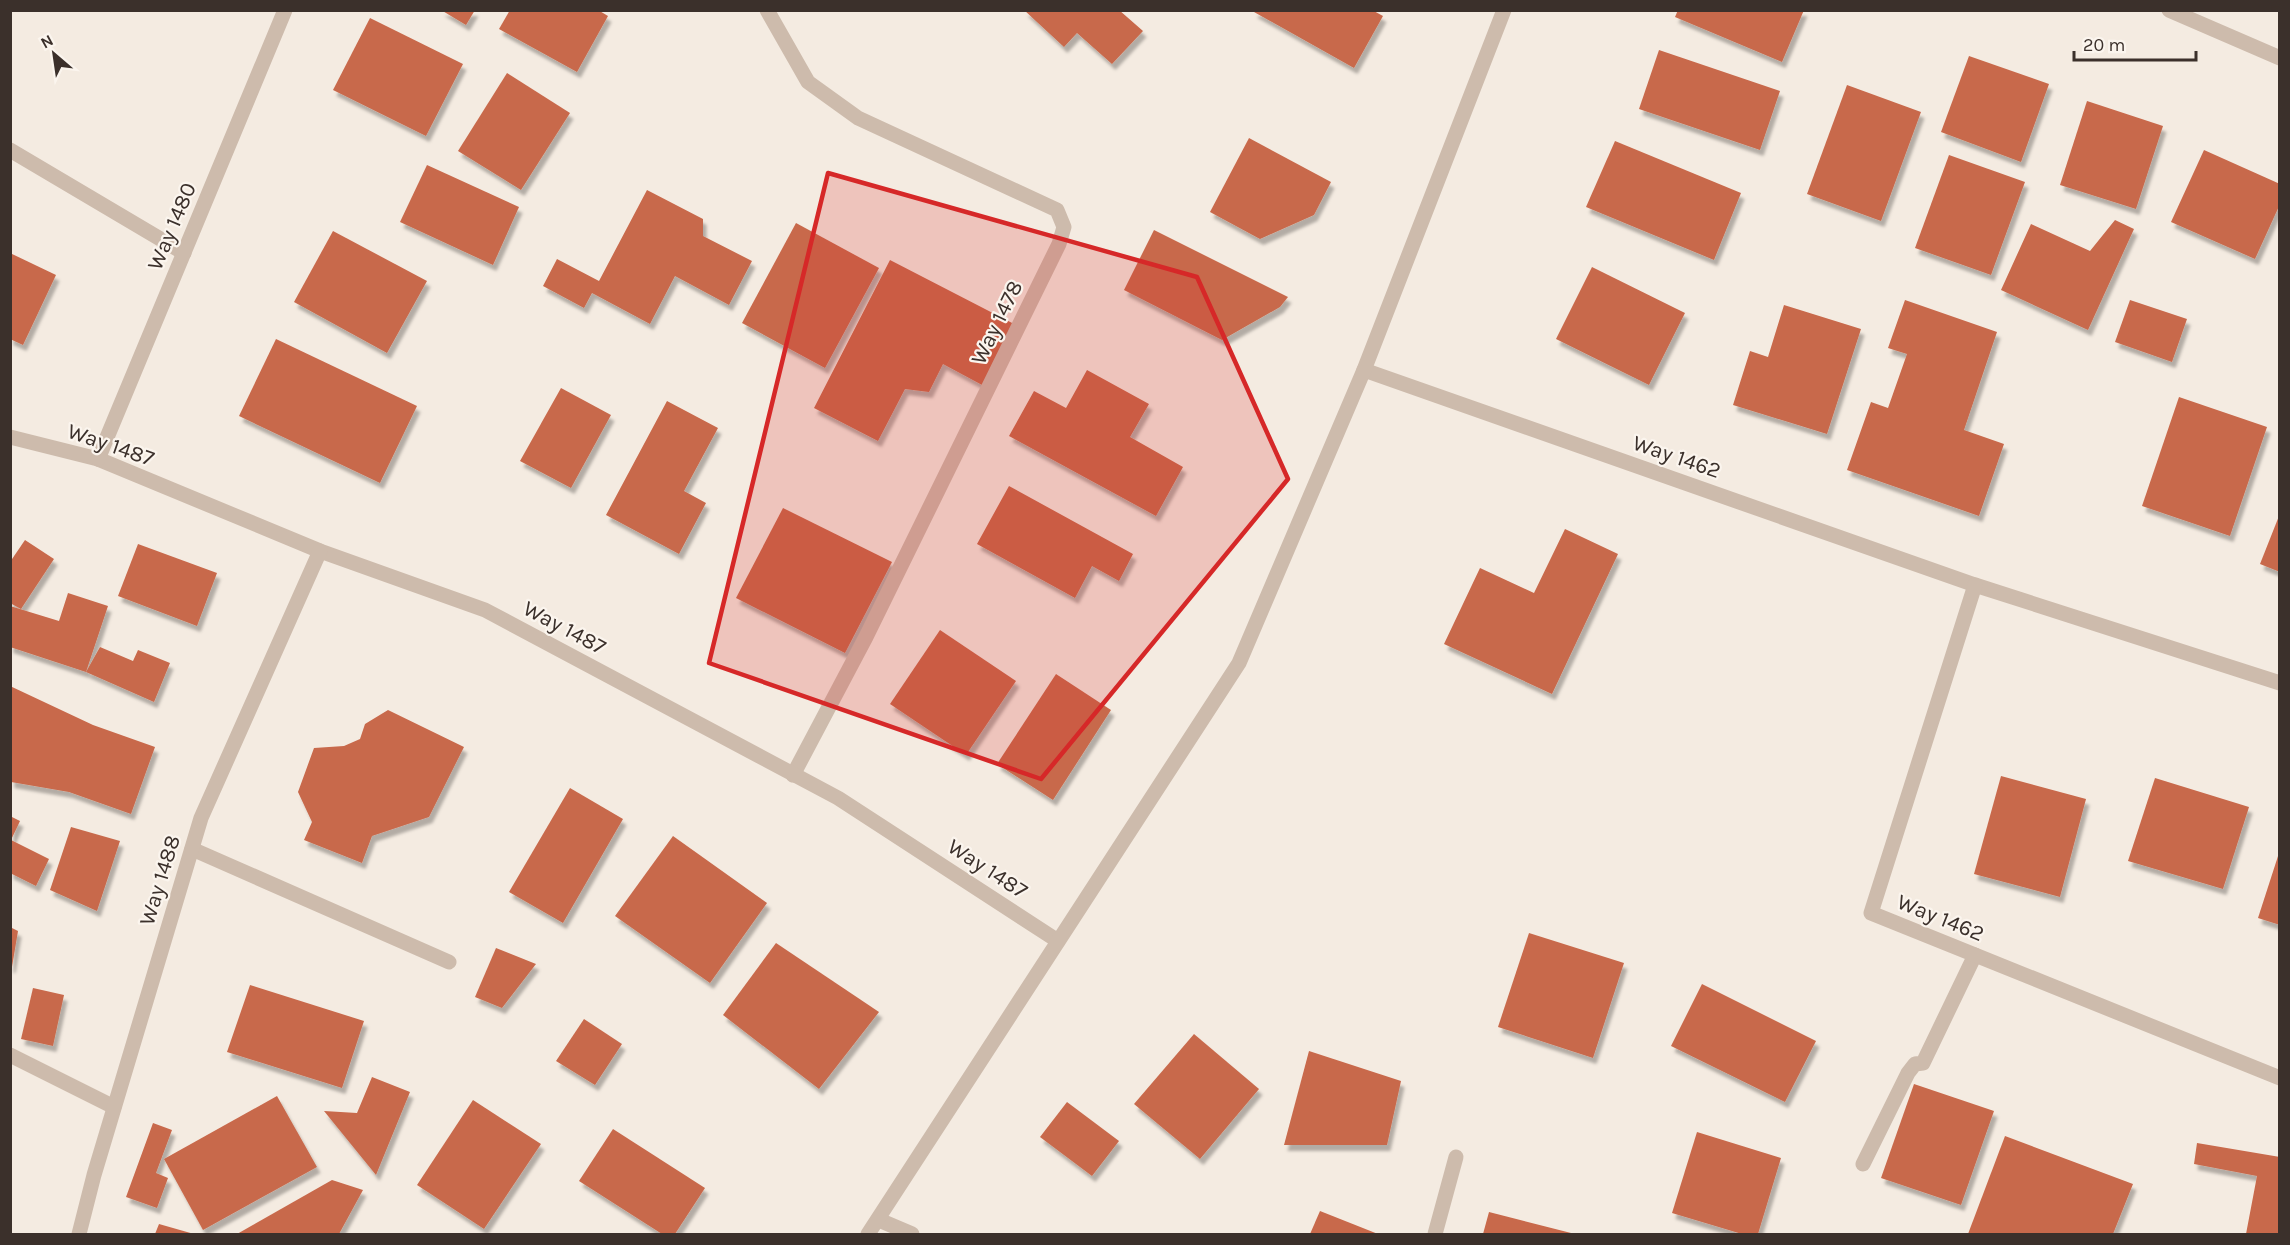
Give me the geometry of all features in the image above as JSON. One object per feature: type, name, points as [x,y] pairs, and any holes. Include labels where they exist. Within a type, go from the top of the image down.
[{"type":"street","name":"Way 1480","points":[[98,459],[285,10]]},
{"type":"street","name":"Way 1478","points":[[767,10],[808,82],[816,88],[858,118],[1057,210],[1064,227],[1059,244],[866,637],[793,775]]},
{"type":"street","points":[[868,1234],[1239,663],[1364,370],[1504,10]]},
{"type":"street","points":[[2169,10],[2280,58]]},
{"type":"street","points":[[10,150],[184,253]]},
{"type":"street","name":"Way 1462","points":[[1364,370],[1975,585],[2280,683]]},
{"type":"street","name":"Way 1487","points":[[10,437],[98,459],[320,551],[485,610],[838,798],[1058,940]]},
{"type":"street","name":"Way 1488","points":[[79,1234],[114,1107],[201,818],[320,551]]},
{"type":"street","name":"Way 1462","points":[[1975,585],[1871,913],[2280,1078]]},
{"type":"street","points":[[192,849],[449,962]]},
{"type":"street","points":[[1863,1164],[1908,1072],[1915,1064],[1923,1063],[1975,956]]},
{"type":"street","points":[[10,1055],[114,1107]]},
{"type":"street","points":[[1435,1234],[1456,1157]]},
{"type":"street","points":[[879,1220],[912,1234]]},
{"type":"highlighted area","points":[[828,173],[1197,277],[1288,479],[1041,779],[709,663]]},
{"type":"building","points":[[441,10],[475,10],[466,25]]},
{"type":"building","points":[[510,10],[598,10],[608,16],[577,72],[499,29]]},
{"type":"building","points":[[1024,10],[1119,10],[1143,31],[1112,64],[1077,33],[1064,47]]},
{"type":"building","points":[[1255,10],[1372,10],[1383,16],[1354,68],[1254,12]]},
{"type":"building","points":[[1678,10],[1804,10],[1782,62],[1675,17]]},
{"type":"building","points":[[370,18],[463,64],[426,136],[333,90]]},
{"type":"building","points":[[1659,50],[1780,91],[1760,150],[1639,109]]},
{"type":"building","points":[[1969,56],[2049,84],[2021,162],[1941,132]]},
{"type":"building","points":[[507,73],[570,113],[521,190],[458,151]]},
{"type":"building","points":[[1847,85],[1921,112],[1881,221],[1807,194]]},
{"type":"building","points":[[2087,101],[2163,126],[2136,209],[2060,185]]},
{"type":"building","points":[[1249,138],[1331,182],[1314,215],[1260,239],[1210,212]]},
{"type":"building","points":[[1615,141],[1741,193],[1714,260],[1586,207]]},
{"type":"building","points":[[2204,150],[2280,184],[2280,204],[2255,259],[2171,222]]},
{"type":"building","points":[[1949,155],[2025,182],[1991,275],[1915,248]]},
{"type":"building","points":[[427,165],[519,207],[493,265],[400,222]]},
{"type":"building","points":[[647,190],[703,219],[703,236],[752,261],[729,305],[675,276],[650,324],[592,293],[584,308],[543,286],[557,259],[599,281]]},
{"type":"building","points":[[2115,220],[2134,229],[2088,330],[2001,290],[2031,224],[2090,251]]},
{"type":"building","points":[[796,223],[879,268],[825,368],[742,323]]},
{"type":"building","points":[[1154,230],[1288,297],[1280,307],[1222,340],[1124,290]]},
{"type":"building","points":[[333,231],[427,281],[387,353],[294,302]]},
{"type":"building","points":[[10,253],[56,275],[23,345],[10,339]]},
{"type":"building","points":[[890,260],[1016,325],[984,386],[943,364],[929,392],[905,389],[878,441],[814,408]]},
{"type":"building","points":[[1592,267],[1685,313],[1649,385],[1556,339]]},
{"type":"building","points":[[1905,300],[1997,332],[1964,430],[2004,444],[1979,516],[1847,470],[1871,402],[1888,408],[1907,354],[1888,348]]},
{"type":"building","points":[[2130,300],[2187,319],[2172,362],[2115,342]]},
{"type":"building","points":[[1784,305],[1861,329],[1827,434],[1733,405],[1750,351],[1768,357]]},
{"type":"building","points":[[276,339],[417,406],[380,483],[239,416]]},
{"type":"building","points":[[1087,370],[1149,404],[1130,437],[1183,467],[1156,516],[1009,436],[1034,391],[1066,408]]},
{"type":"building","points":[[561,388],[611,415],[571,488],[520,461]]},
{"type":"building","points":[[2179,397],[2267,427],[2230,536],[2142,506]]},
{"type":"building","points":[[667,401],[718,428],[684,491],[706,503],[679,554],[606,515]]},
{"type":"building","points":[[1009,486],[1133,554],[1119,581],[1092,566],[1075,598],[977,544]]},
{"type":"building","points":[[783,508],[892,562],[845,653],[736,598]]},
{"type":"building","points":[[2280,516],[2280,572],[2260,564]]},
{"type":"building","points":[[1565,529],[1618,554],[1552,694],[1444,644],[1480,568],[1534,593]]},
{"type":"building","points":[[25,540],[54,559],[21,609],[10,603],[10,562]]},
{"type":"building","points":[[138,544],[217,573],[197,626],[118,596]]},
{"type":"building","points":[[68,593],[108,606],[86,672],[10,647],[10,606],[59,621]]},
{"type":"building","points":[[940,630],[1016,681],[966,755],[890,704]]},
{"type":"building","points":[[100,647],[133,661],[138,650],[170,663],[154,702],[86,672]]},
{"type":"building","points":[[1056,674],[1111,710],[1053,800],[997,764]]},
{"type":"building","points":[[10,686],[93,725],[155,747],[131,814],[69,792],[11,782]]},
{"type":"building","points":[[388,710],[464,747],[429,817],[372,836],[362,863],[304,840],[312,822],[298,792],[314,748],[344,746],[360,739],[365,724]]},
{"type":"building","points":[[2001,776],[2086,799],[2060,897],[1974,874]]},
{"type":"building","points":[[2155,778],[2249,807],[2223,889],[2128,861]]},
{"type":"building","points":[[570,788],[623,819],[563,923],[509,892]]},
{"type":"building","points":[[10,816],[20,821],[11,840],[49,859],[36,886],[10,873]]},
{"type":"building","points":[[71,827],[120,841],[97,911],[50,890]]},
{"type":"building","points":[[673,836],[767,903],[710,983],[615,916]]},
{"type":"building","points":[[2280,854],[2280,925],[2258,918]]},
{"type":"building","points":[[10,927],[18,931],[12,967],[10,967]]},
{"type":"building","points":[[1529,933],[1624,963],[1593,1058],[1498,1027]]},
{"type":"building","points":[[776,943],[879,1012],[819,1089],[723,1015]]},
{"type":"building","points":[[496,948],[536,964],[502,1008],[475,997]]},
{"type":"building","points":[[1702,984],[1816,1041],[1785,1102],[1671,1046]]},
{"type":"building","points":[[250,985],[364,1021],[342,1088],[227,1052]]},
{"type":"building","points":[[33,988],[64,995],[53,1046],[21,1039]]},
{"type":"building","points":[[584,1019],[622,1044],[595,1085],[556,1061]]},
{"type":"building","points":[[1194,1034],[1259,1089],[1200,1159],[1134,1104]]},
{"type":"building","points":[[1309,1051],[1401,1081],[1387,1145],[1284,1145]]},
{"type":"building","points":[[372,1077],[410,1092],[376,1175],[324,1111],[357,1113]]},
{"type":"building","points":[[1914,1084],[1994,1111],[1961,1205],[1881,1178]]},
{"type":"building","points":[[277,1096],[317,1167],[203,1230],[164,1159]]},
{"type":"building","points":[[473,1100],[541,1144],[484,1229],[417,1185]]},
{"type":"building","points":[[1067,1102],[1119,1141],[1092,1176],[1040,1137]]},
{"type":"building","points":[[153,1123],[172,1130],[156,1173],[168,1178],[157,1208],[126,1197]]},
{"type":"building","points":[[613,1129],[705,1188],[675,1234],[662,1234],[579,1181]]},
{"type":"building","points":[[1697,1132],[1781,1158],[1758,1234],[1742,1234],[1672,1213]]},
{"type":"building","points":[[2005,1136],[2133,1184],[2113,1234],[1968,1234]]},
{"type":"building","points":[[2197,1143],[2280,1157],[2280,1234],[2246,1234],[2257,1176],[2194,1164]]},
{"type":"building","points":[[332,1180],[363,1190],[339,1234],[237,1234]]},
{"type":"building","points":[[1320,1211],[1378,1234],[1310,1234]]},
{"type":"building","points":[[1489,1212],[1575,1234],[1483,1234]]},
{"type":"building","points":[[159,1224],[194,1234],[155,1234]]}]
